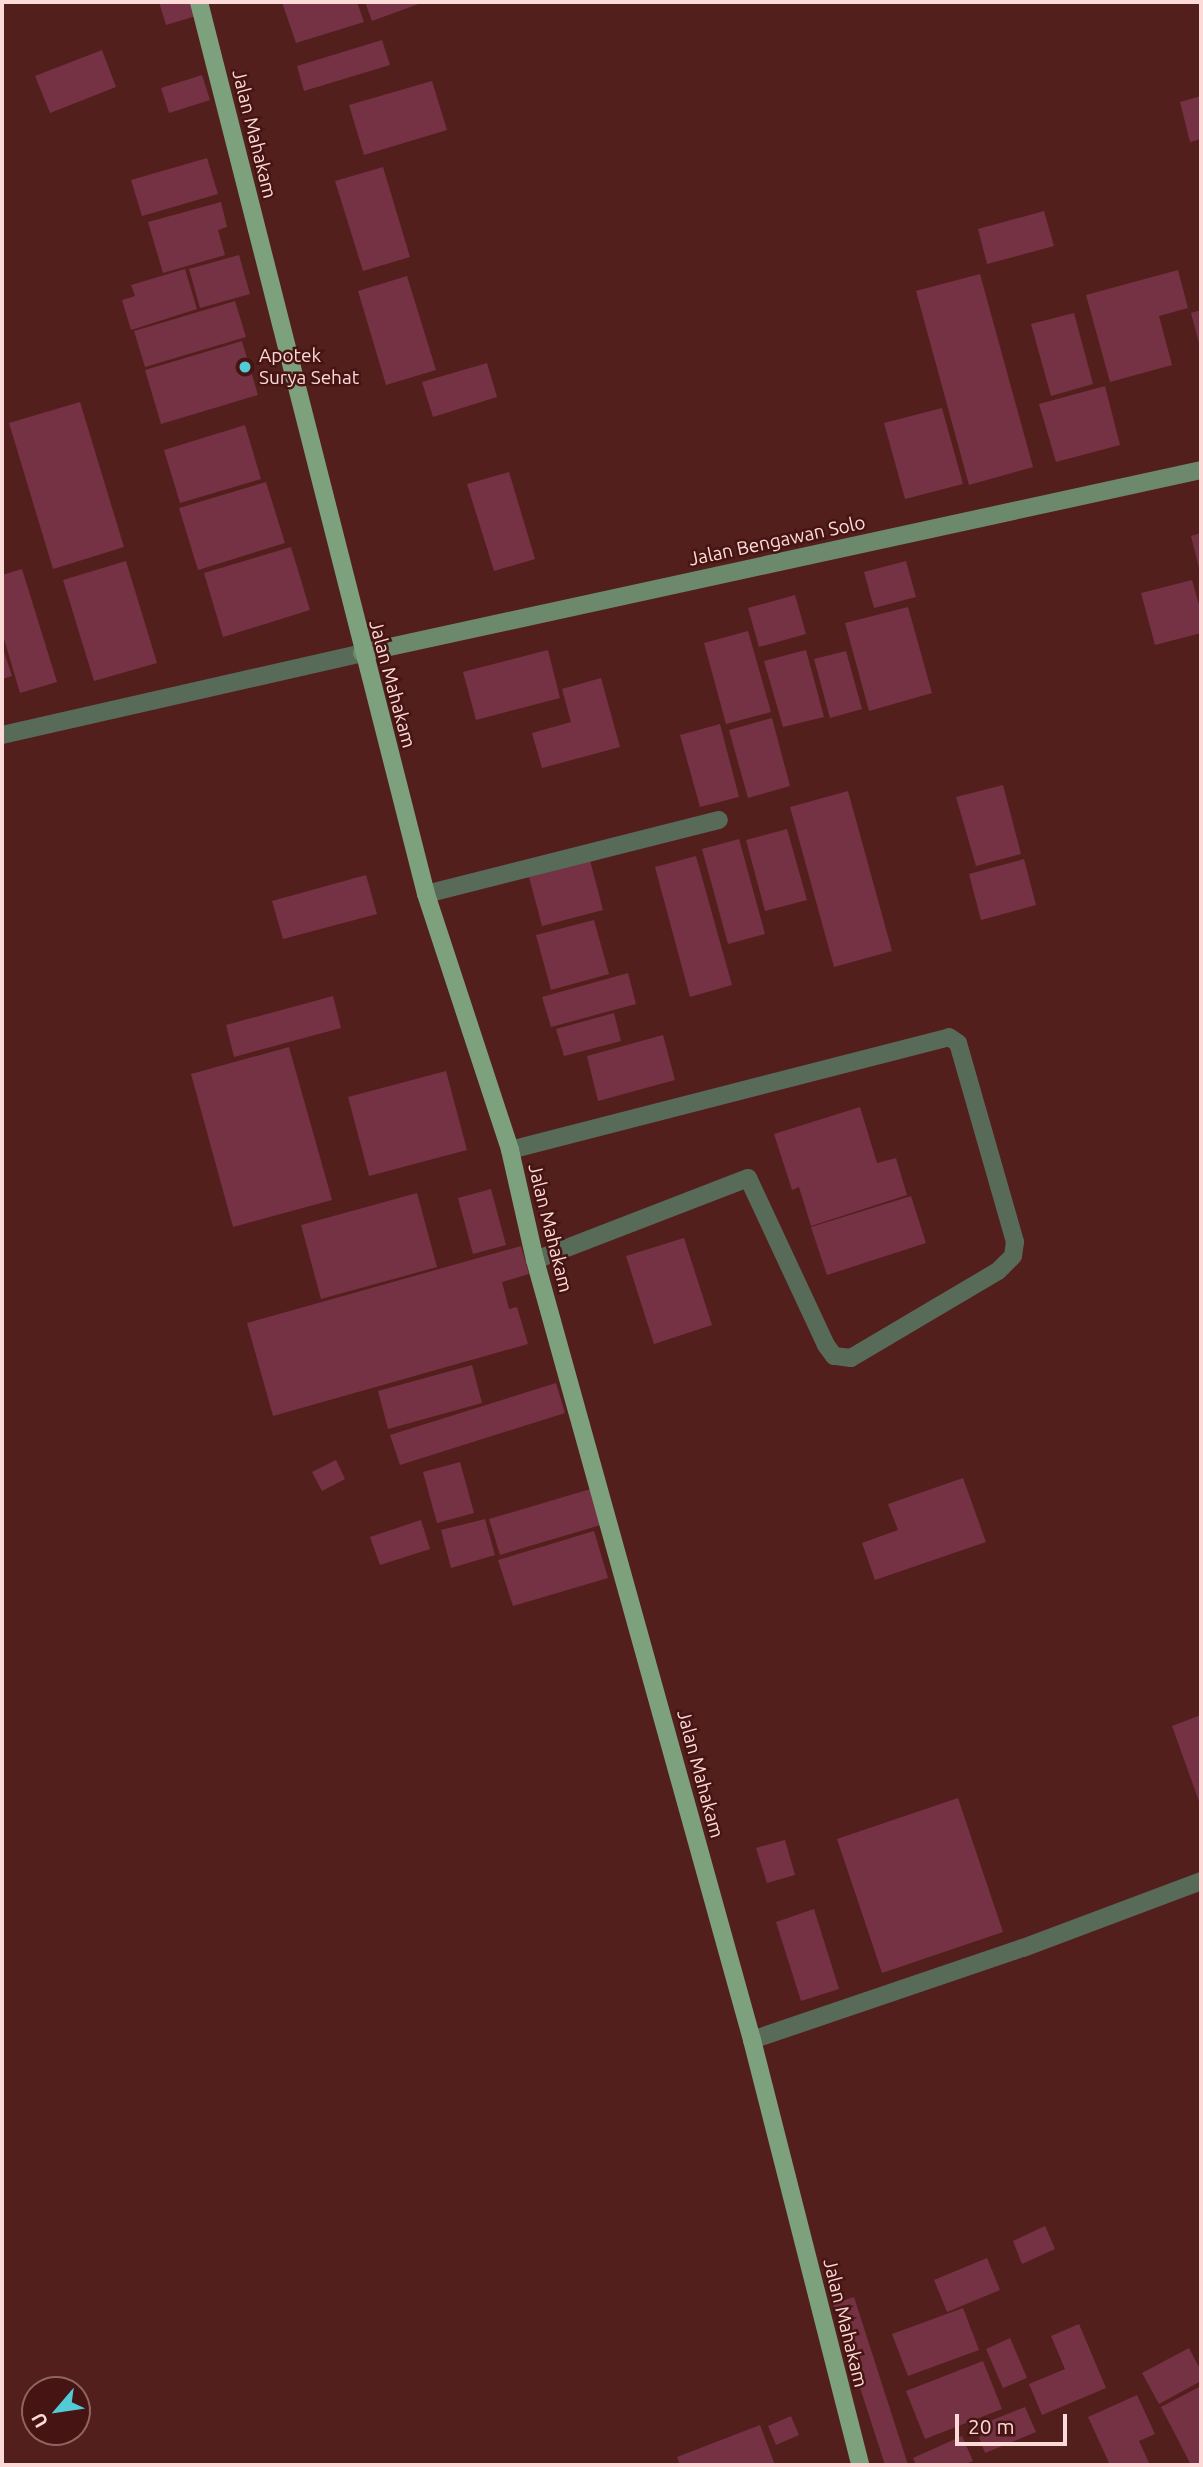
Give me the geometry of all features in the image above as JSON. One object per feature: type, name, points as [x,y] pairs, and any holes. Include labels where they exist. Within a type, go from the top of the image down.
[{"type":"main road","name":"Jalan Mahakam","points":[[199,2],[362,653],[426,894],[510,1150],[536,1261],[751,2040],[860,2465]]},
{"type":"main road","name":"Jalan Bengawan Solo","points":[[362,653],[1201,470]]},
{"type":"street","points":[[2,736],[362,653]]},
{"type":"street","points":[[426,894],[719,820]]},
{"type":"street","points":[[510,1150],[948,1037],[958,1043],[1016,1242],[1013,1256],[998,1271],[851,1357],[834,1356],[826,1345],[748,1178],[536,1261]]},
{"type":"street","points":[[751,2040],[1023,1948],[1201,1881]]},
{"type":"building","points":[[159,2],[191,2],[196,16],[166,25]]},
{"type":"building","points":[[282,2],[357,2],[364,22],[296,43]]},
{"type":"building","points":[[365,2],[424,2],[372,21]]},
{"type":"building","points":[[382,40],[390,65],[304,91],[297,66]]},
{"type":"building","points":[[102,50],[116,87],[50,113],[35,76]]},
{"type":"building","points":[[202,75],[210,100],[169,113],[161,88]]},
{"type":"building","points":[[432,81],[447,130],[364,155],[349,105]]},
{"type":"building","points":[[1201,96],[1201,139],[1190,142],[1180,102]]},
{"type":"building","points":[[207,158],[218,194],[142,216],[131,180]]},
{"type":"building","points":[[383,167],[410,257],[363,271],[335,181]]},
{"type":"building","points":[[221,202],[227,227],[218,230],[225,255],[163,273],[148,222]]},
{"type":"building","points":[[1044,211],[1054,246],[987,264],[978,229]]},
{"type":"building","points":[[239,255],[250,294],[200,308],[189,269]]},
{"type":"building","points":[[185,269],[197,309],[131,330],[122,300],[135,296],[131,285]]},
{"type":"building","points":[[1178,270],[1188,308],[1159,316],[1172,365],[1110,382],[1086,295]]},
{"type":"building","points":[[980,274],[1033,467],[969,485],[916,291]]},
{"type":"building","points":[[407,276],[436,370],[386,385],[358,291]]},
{"type":"building","points":[[235,301],[246,337],[145,367],[134,331]]},
{"type":"building","points":[[1201,310],[1201,347],[1200,347],[1191,313]]},
{"type":"building","points":[[1074,313],[1093,384],[1051,396],[1031,324]]},
{"type":"building","points":[[242,341],[258,395],[161,424],[145,370]]},
{"type":"building","points":[[487,363],[497,397],[433,417],[422,382]]},
{"type":"building","points":[[1105,386],[1120,445],[1056,462],[1039,404]]},
{"type":"building","points":[[80,402],[124,547],[53,569],[9,423]]},
{"type":"building","points":[[942,408],[963,484],[905,499],[884,423]]},
{"type":"building","points":[[245,425],[261,479],[180,503],[164,450]]},
{"type":"building","points":[[509,472],[535,559],[494,571],[467,484]]},
{"type":"building","points":[[266,482],[285,543],[198,570],[179,508]]},
{"type":"building","points":[[1201,533],[1201,572],[1200,572],[1191,536]]},
{"type":"building","points":[[291,547],[310,610],[223,637],[204,573]]},
{"type":"building","points":[[126,561],[157,663],[94,681],[63,580]]},
{"type":"building","points":[[906,561],[916,597],[874,608],[864,572]]},
{"type":"building","points":[[22,569],[57,682],[20,693],[2,632],[2,575]]},
{"type":"building","points":[[1192,580],[1201,612],[1201,633],[1155,645],[1141,593]]},
{"type":"building","points":[[795,595],[806,634],[759,647],[748,608]]},
{"type":"building","points":[[908,607],[932,693],[869,711],[845,623]]},
{"type":"building","points":[[748,631],[771,712],[726,724],[704,643]]},
{"type":"building","points":[[2,646],[12,676],[2,679]]},
{"type":"building","points":[[548,650],[560,698],[476,720],[463,672]]},
{"type":"building","points":[[806,650],[824,717],[783,727],[764,661]]},
{"type":"building","points":[[846,651],[862,709],[830,718],[814,659]]},
{"type":"building","points":[[601,678],[620,747],[542,768],[532,733],[571,722],[562,689]]},
{"type":"building","points":[[772,718],[790,786],[748,798],[729,730]]},
{"type":"building","points":[[720,724],[739,797],[700,807],[680,735]]},
{"type":"building","points":[[1003,785],[1021,854],[976,866],[956,797]]},
{"type":"building","points":[[848,791],[892,951],[834,967],[790,807]]},
{"type":"building","points":[[787,829],[807,900],[765,911],[746,840]]},
{"type":"building","points":[[739,839],[765,934],[728,944],[702,849]]},
{"type":"building","points":[[696,856],[732,985],[690,997],[655,867]]},
{"type":"building","points":[[1024,859],[1036,905],[981,920],[969,874]]},
{"type":"building","points":[[590,860],[603,910],[542,926],[529,877]]},
{"type":"building","points":[[366,875],[377,914],[283,939],[272,901]]},
{"type":"building","points":[[594,920],[609,974],[551,990],[536,935]]},
{"type":"building","points":[[628,973],[636,1004],[551,1027],[542,997]]},
{"type":"building","points":[[333,996],[341,1028],[234,1057],[226,1025]]},
{"type":"building","points":[[614,1013],[621,1041],[564,1056],[556,1029]]},
{"type":"building","points":[[663,1035],[675,1080],[598,1101],[587,1056]]},
{"type":"building","points":[[289,1047],[332,1200],[233,1227],[191,1074]]},
{"type":"building","points":[[446,1071],[467,1150],[369,1176],[348,1097]]},
{"type":"building","points":[[860,1107],[877,1163],[896,1158],[907,1195],[811,1226],[799,1187],[792,1190],[774,1134]]},
{"type":"building","points":[[491,1189],[506,1245],[473,1254],[458,1198]]},
{"type":"building","points":[[417,1193],[437,1267],[321,1299],[301,1225]]},
{"type":"building","points":[[911,1196],[926,1243],[827,1275],[811,1227]]},
{"type":"building","points":[[684,1238],[712,1325],[654,1344],[626,1256]]},
{"type":"building","points":[[521,1246],[529,1274],[502,1282],[509,1309],[517,1307],[528,1344],[273,1416],[247,1323]]},
{"type":"building","points":[[472,1365],[482,1403],[388,1429],[378,1391]]},
{"type":"building","points":[[556,1383],[565,1413],[400,1465],[390,1435]]},
{"type":"building","points":[[336,1460],[345,1479],[322,1491],[312,1472]]},
{"type":"building","points":[[460,1462],[474,1513],[437,1523],[423,1472]]},
{"type":"building","points":[[963,1478],[986,1542],[875,1580],[862,1543],[898,1530],[888,1504]]},
{"type":"building","points":[[594,1488],[604,1524],[500,1555],[489,1519]]},
{"type":"building","points":[[485,1519],[495,1555],[451,1568],[441,1530]]},
{"type":"building","points":[[421,1520],[430,1549],[380,1565],[370,1537]]},
{"type":"building","points":[[594,1531],[608,1578],[513,1606],[498,1560]]},
{"type":"building","points":[[1201,1715],[1201,1807],[1172,1726]]},
{"type":"building","points":[[958,1798],[1003,1932],[882,1973],[837,1839]]},
{"type":"building","points":[[785,1840],[795,1875],[767,1883],[756,1848]]},
{"type":"building","points":[[814,1909],[839,1989],[801,2001],[776,1922]]},
{"type":"building","points":[[1045,2226],[1055,2249],[1022,2264],[1013,2241]]},
{"type":"building","points":[[987,2258],[1000,2290],[947,2312],[934,2280]]},
{"type":"building","points":[[854,2297],[908,2465],[885,2465],[833,2304]]},
{"type":"building","points":[[963,2308],[979,2350],[908,2376],[892,2334]]},
{"type":"building","points":[[1079,2324],[1106,2388],[1042,2415],[1029,2384],[1065,2369],[1051,2336]]},
{"type":"building","points":[[1010,2338],[1027,2378],[1003,2388],[986,2349]]},
{"type":"building","points":[[1189,2348],[1201,2371],[1201,2381],[1159,2404],[1142,2373]]},
{"type":"building","points":[[983,2361],[1002,2409],[925,2439],[906,2391]]},
{"type":"building","points":[[1201,2386],[1201,2464],[1191,2465],[1161,2407]]},
{"type":"building","points":[[1137,2395],[1155,2434],[1139,2441],[1150,2465],[1110,2465],[1088,2417]]},
{"type":"building","points":[[1025,2407],[1036,2432],[985,2453],[975,2427]]},
{"type":"building","points":[[791,2416],[799,2435],[776,2445],[768,2426]]},
{"type":"building","points":[[760,2425],[775,2465],[680,2465],[677,2457]]},
{"type":"building","points":[[962,2436],[973,2461],[963,2465],[916,2465],[913,2458]]},
{"type":"place","name":"Apotek Surya Sehat","points":[[245,367]]}]
